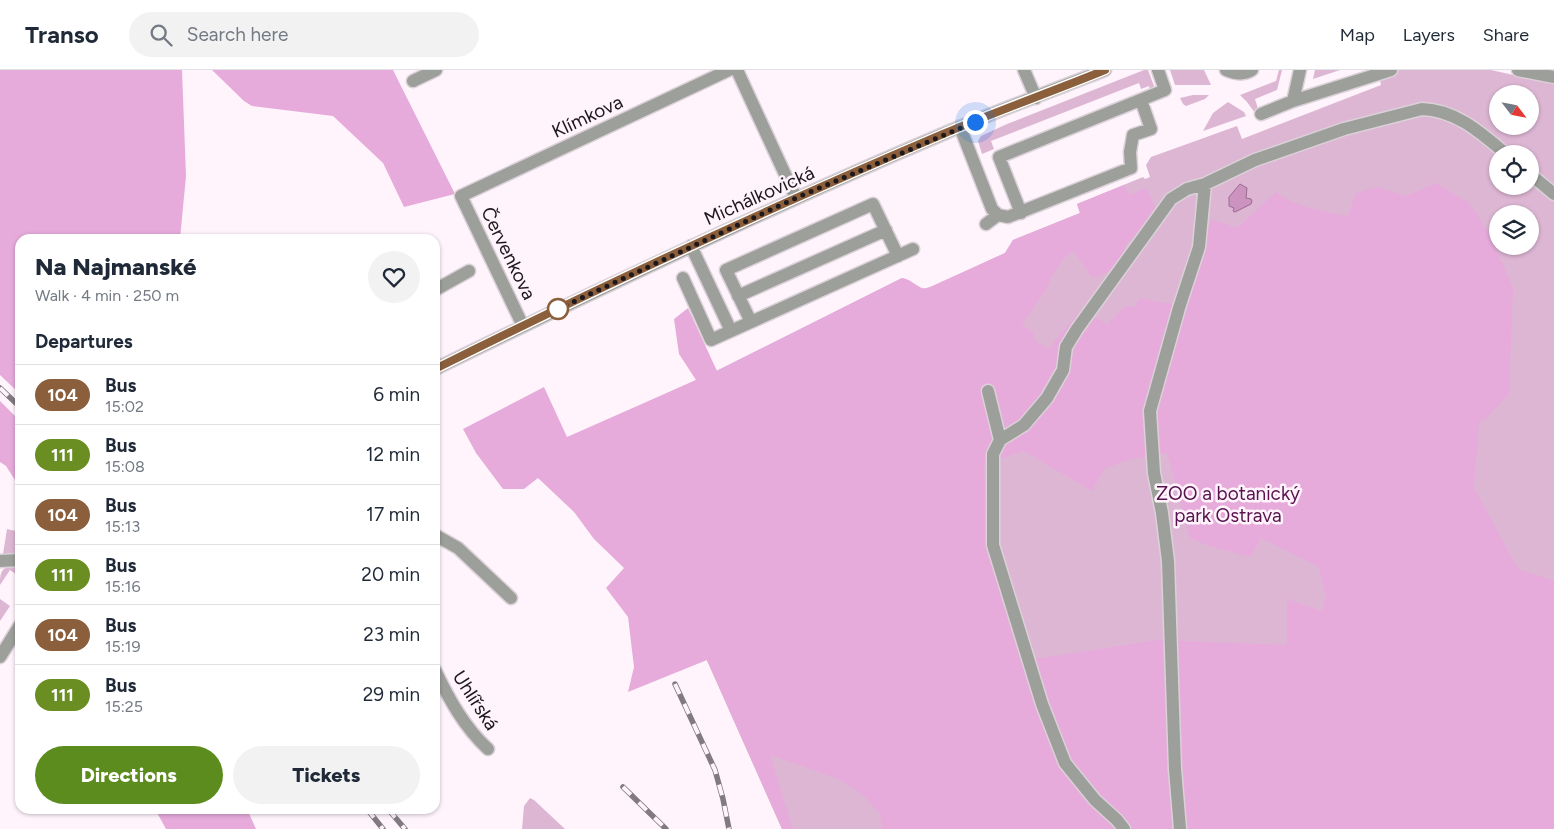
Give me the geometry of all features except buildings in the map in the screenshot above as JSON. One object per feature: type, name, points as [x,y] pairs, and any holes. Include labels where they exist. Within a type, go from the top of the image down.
[{"type":"street","points":[[412,81],[436,70]]},
{"type":"street","name":"Klímkova","points":[[461,196],[729,70]]},
{"type":"street","points":[[737,70],[796,198]]},
{"type":"street","points":[[1024,70],[1036,98]]},
{"type":"street","name":"Michálkovická","points":[[440,367],[691,246],[796,198],[960,128],[1105,70]]},
{"type":"street","points":[[1021,213],[999,158],[1165,90],[1158,70]]},
{"type":"street","points":[[1226,70],[1244,74],[1252,70]]},
{"type":"street","points":[[1294,101],[1300,70]]},
{"type":"street","points":[[1260,114],[1391,70]]},
{"type":"street","points":[[1518,70],[1549,74]]},
{"type":"street","points":[[960,128],[992,209],[998,215],[1008,216],[1021,213],[1131,168],[1130,152],[1133,136],[1151,129],[1141,100]]},
{"type":"street","points":[[1124,829],[1095,800],[1065,763],[1042,704],[993,545],[993,454],[1000,440],[1024,425],[1047,398],[1063,370],[1066,347],[1077,329],[1171,199],[1187,189],[1205,184],[1255,160],[1288,148],[1344,129],[1422,109],[1435,109],[1447,113],[1474,128],[1495,145]]},
{"type":"street","points":[[1539,182],[1554,194]]},
{"type":"street","points":[[1180,829],[1175,769],[1168,561],[1162,513],[1154,473],[1150,411],[1179,308],[1199,247],[1205,184]]},
{"type":"street","name":"Červenkova","points":[[461,196],[523,326]]},
{"type":"street","points":[[751,322],[726,270],[873,204],[898,256]]},
{"type":"street","points":[[986,224],[998,215]]},
{"type":"street","points":[[738,296],[886,230]]},
{"type":"street","points":[[691,246],[731,331]]},
{"type":"street","points":[[683,278],[711,340],[913,249]]},
{"type":"street","points":[[440,287],[469,271]]},
{"type":"street","points":[[988,391],[1000,440]]},
{"type":"street","points":[[440,537],[458,548],[511,598]]},
{"type":"street","points":[[0,560],[15,560]]},
{"type":"street","points":[[2,654],[15,633]]},
{"type":"street","name":"Uhlířská","points":[[440,680],[450,701],[476,738],[488,749]]},
{"type":"green space","points":[[0,70],[182,70],[186,176],[180,234],[15,234],[15,389],[0,375]]},
{"type":"green space","points":[[212,70],[393,70],[455,194],[404,207],[383,163],[333,116],[252,106],[244,101]]},
{"type":"green space","points":[[1148,70],[1154,86],[1150,90],[1149,86],[1141,89],[1139,83],[991,141],[994,149],[982,154],[978,141],[981,136]]},
{"type":"green space","points":[[1170,70],[1204,70],[1211,85],[1175,85]]},
{"type":"green space","points":[[1279,70],[1282,70],[1277,90],[1255,99],[1259,112],[1255,113],[1240,95],[1276,81]]},
{"type":"green space","points":[[1315,70],[1340,70],[1313,79]]},
{"type":"green space","name":"ZOO a botanický park Ostrava","points":[[1399,70],[1491,70],[1554,84],[1554,829],[782,829],[601,423],[716,371],[902,278],[927,289],[1005,253],[1013,240],[1080,213],[1077,204],[1143,177],[1145,179],[1150,177],[1146,165],[1151,157],[1237,126],[1242,139],[1381,85],[1380,80]]},
{"type":"green space","points":[[1193,95],[1209,95],[1205,99],[1186,106],[1183,104],[1180,98]]},
{"type":"green space","points":[[1228,102],[1244,112],[1246,116],[1203,131],[1213,113]]},
{"type":"green space","name":"ZOO a botanický park Ostrava","points":[[1436,183],[1469,203],[1489,233],[1489,255],[1499,255],[1513,288],[1509,394],[1484,420],[1479,421],[1474,488],[1518,569],[1554,581],[1554,829],[882,829],[880,814],[862,794],[839,779],[770,755],[793,829],[782,829],[707,660],[628,692],[634,667],[628,617],[606,588],[624,568],[594,539],[574,512],[538,478],[524,489],[503,489],[476,453],[463,429],[544,387],[567,437],[696,380],[679,354],[674,319],[688,308],[717,371],[902,278],[922,289],[930,287],[1005,253],[1013,240],[1080,213],[1077,204],[1124,185],[1129,195],[1147,188],[1158,214],[1126,244],[1120,262],[1104,274],[1092,278],[1074,251],[1063,259],[1052,276],[1047,288],[1022,325],[1034,333],[1033,339],[1048,349],[1081,310],[1107,324],[1125,306],[1135,307],[1139,298],[1184,306],[1211,219],[1237,228],[1276,192],[1301,205],[1348,216],[1356,193],[1377,187],[1406,196]],"holes":[[[1024,451],[1092,491],[1104,469],[1128,460],[1167,453],[1190,538],[1209,546],[1251,557],[1261,538],[1318,566],[1326,595],[1322,611],[1287,599],[1287,645],[1158,640],[1021,661],[988,553],[984,464]]]},
{"type":"green space","points":[[0,401],[15,416],[15,480],[6,466],[0,462]]},
{"type":"green space","points":[[7,529],[15,531],[15,553],[3,554]]},
{"type":"green space","points":[[15,566],[15,574],[10,570],[0,585],[2,571]]},
{"type":"green space","points":[[0,599],[10,606],[0,621]]},
{"type":"green space","points":[[530,798],[565,829],[522,829],[524,806]]},
{"type":"green space","points":[[158,814],[249,814],[256,829],[166,829]]},
{"type":"shaded area","points":[[1240,184],[1247,188],[1246,198],[1252,201],[1251,204],[1235,212],[1233,211],[1234,208],[1229,206],[1229,197]]},
{"type":"railway","points":[[0,388],[15,402]]},
{"type":"railway","points":[[675,684],[715,770],[729,829]]},
{"type":"railway","points":[[623,787],[666,829]]},
{"type":"railway","points":[[371,814],[383,829]]},
{"type":"railway","points":[[392,814],[405,829]]},
{"type":"bus line","name":"104","points":[[440,367],[622,278],[796,198],[945,133],[1105,70]]},
{"type":"route","points":[[558,309],[796,198],[945,133],[975,122]]}]
